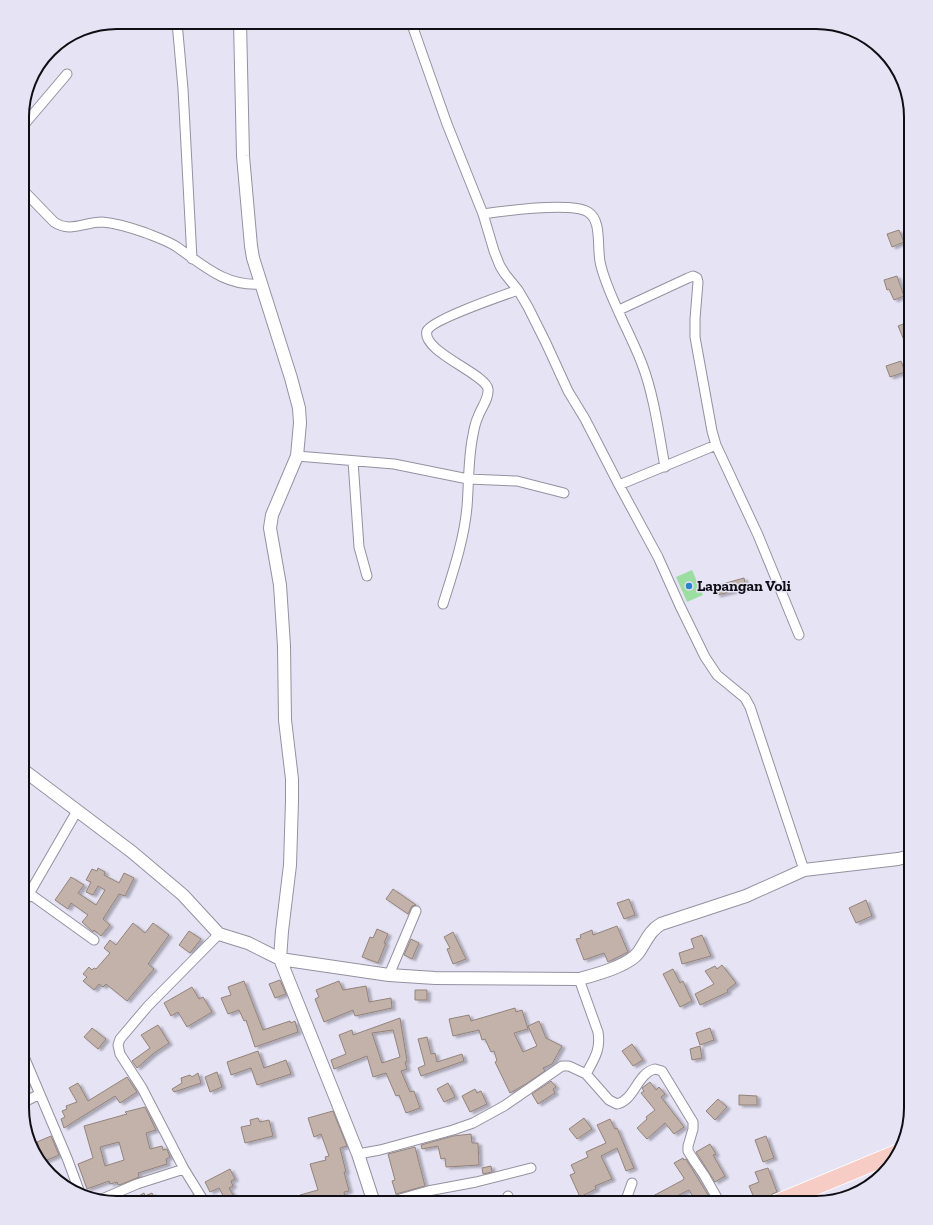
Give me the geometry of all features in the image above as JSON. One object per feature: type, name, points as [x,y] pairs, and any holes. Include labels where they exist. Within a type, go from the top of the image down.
[{"type":"highway","points":[[793,1196],[890,1156]]},
{"type":"street","points":[[178,29],[183,89],[192,259]]},
{"type":"street","points":[[240,29],[243,156],[252,258],[262,284],[291,378],[299,408],[300,423],[297,456],[272,515],[270,528],[280,585],[284,646],[285,720],[292,779],[290,864],[280,959],[358,1154],[372,1196]]},
{"type":"street","points":[[413,29],[447,124],[483,214],[500,266],[518,290],[546,343],[568,391],[585,419],[658,557],[705,658],[717,675],[745,698],[750,707],[804,870]]},
{"type":"street","points":[[29,119],[67,74]]},
{"type":"street","points":[[29,196],[54,222],[60,226],[71,228],[86,223],[113,223],[145,233],[175,246],[202,267],[224,278],[251,285],[262,284]]},
{"type":"street","points":[[483,214],[531,208],[564,208],[584,210],[594,218],[596,224],[598,254],[603,275],[642,364],[656,418],[665,467]]},
{"type":"street","points":[[619,310],[688,278],[693,276],[697,278],[695,336],[712,431],[716,445],[758,535],[799,635]]},
{"type":"street","points":[[443,604],[461,545],[465,524],[472,437],[478,416],[488,396],[488,388],[485,382],[432,345],[427,336],[427,332],[430,326],[454,314],[518,290]]},
{"type":"street","points":[[619,485],[716,445]]},
{"type":"street","points":[[297,456],[394,464],[468,479],[517,481],[564,493]]},
{"type":"street","points":[[353,461],[358,547],[367,576]]},
{"type":"street","points":[[29,774],[132,852],[183,895],[219,934],[248,943],[280,959],[389,975],[436,978],[580,979],[602,973],[632,958],[638,953],[650,933],[661,924],[746,896],[804,870],[904,858]]},
{"type":"street","points":[[77,811],[30,894],[94,940]]},
{"type":"street","points":[[389,975],[416,911]]},
{"type":"street","points":[[201,1196],[184,1169],[142,1088],[120,1054],[118,1045],[120,1039],[148,1006],[219,934]]},
{"type":"street","points":[[580,979],[599,1039],[597,1053],[586,1074]]},
{"type":"street","points":[[358,1154],[395,1146],[473,1123],[504,1106],[562,1066],[569,1066],[586,1074],[609,1100],[617,1104],[625,1101],[647,1072],[655,1069],[662,1071],[693,1122],[693,1129],[688,1146],[689,1153],[704,1174],[716,1196]]},
{"type":"street","points":[[29,1068],[77,1186]]},
{"type":"street","points":[[29,1100],[40,1094]]},
{"type":"street","points":[[410,1196],[532,1168]]},
{"type":"street","points":[[110,1195],[137,1184],[184,1169]]},
{"type":"street","points":[[628,1196],[632,1183]]},
{"type":"green space","name":"Lapangan Voli","points":[[692,570],[703,595],[687,602],[676,577]]},
{"type":"building","points":[[899,230],[904,242],[892,247],[887,234]]},
{"type":"building","points":[[897,276],[904,296],[894,300],[889,289],[887,290],[884,280]]},
{"type":"building","points":[[904,324],[904,340],[898,326]]},
{"type":"building","points":[[901,361],[904,372],[890,377],[886,366]]},
{"type":"building","points":[[744,578],[746,588],[717,595],[715,586]]},
{"type":"building","points":[[98,868],[105,872],[104,875],[119,883],[124,873],[134,878],[125,896],[119,894],[103,919],[110,925],[101,936],[94,930],[93,932],[82,922],[88,915],[71,903],[68,909],[55,900],[71,877],[84,885],[78,893],[96,905],[105,890],[98,886],[93,895],[86,892],[91,882],[86,880],[92,869],[97,871]]},
{"type":"building","points":[[393,889],[416,905],[412,906],[408,914],[386,899]]},
{"type":"building","points":[[629,899],[635,915],[624,919],[617,903]]},
{"type":"building","points":[[866,900],[872,916],[856,923],[849,908]]},
{"type":"building","points":[[133,923],[145,933],[153,923],[169,935],[148,964],[154,969],[127,1001],[106,984],[103,987],[99,984],[94,990],[83,981],[87,977],[83,974],[89,967],[92,970],[94,968],[96,969],[110,953],[104,948],[110,940],[116,945]]},
{"type":"building","points":[[617,926],[628,952],[608,962],[604,953],[584,960],[576,939],[581,938],[580,935],[592,930],[593,935]]},
{"type":"building","points":[[377,929],[388,934],[378,963],[362,957],[370,937],[373,938]]},
{"type":"building","points":[[189,931],[201,939],[190,953],[179,945]]},
{"type":"building","points":[[453,932],[466,959],[453,964],[447,949],[450,948],[444,937]]},
{"type":"building","points":[[702,935],[711,956],[682,964],[679,953],[694,948],[691,939]]},
{"type":"building","points":[[411,939],[419,943],[412,959],[404,955]]},
{"type":"building","points":[[722,965],[736,983],[727,990],[728,992],[700,1005],[695,994],[714,984],[705,971],[715,966],[717,969]]},
{"type":"building","points":[[673,969],[680,983],[683,981],[692,1001],[680,1007],[663,974]]},
{"type":"building","points":[[280,980],[286,994],[275,998],[269,984]]},
{"type":"building","points":[[244,981],[263,1030],[290,1021],[291,1023],[295,1021],[298,1032],[255,1047],[246,1020],[244,1021],[239,1010],[228,1014],[221,998],[231,995],[228,987]]},
{"type":"building","points":[[339,981],[343,990],[366,986],[369,1002],[391,998],[392,1008],[355,1016],[353,1010],[324,1022],[315,999],[319,997],[316,990]]},
{"type":"building","points":[[192,987],[199,999],[203,997],[212,1012],[187,1027],[178,1012],[171,1016],[164,1003]]},
{"type":"building","points":[[415,990],[427,990],[427,1000],[415,1000]]},
{"type":"building","points":[[515,1008],[516,1012],[522,1010],[528,1029],[514,1033],[523,1052],[537,1046],[528,1026],[539,1021],[546,1038],[562,1046],[552,1064],[543,1068],[545,1071],[510,1093],[495,1062],[497,1061],[494,1051],[491,1052],[485,1039],[482,1040],[479,1030],[453,1036],[449,1019],[469,1015],[471,1021]]},
{"type":"building","points":[[400,1018],[407,1061],[405,1062],[407,1069],[401,1071],[410,1092],[414,1091],[420,1108],[406,1113],[399,1095],[396,1096],[386,1073],[373,1077],[367,1056],[334,1069],[331,1060],[346,1054],[339,1035],[352,1030],[353,1035]],"holes":[[[393,1030],[400,1057],[382,1063],[372,1033]]]},
{"type":"building","points":[[158,1025],[169,1043],[154,1053],[137,1068],[132,1061],[150,1048],[141,1035]]},
{"type":"building","points":[[92,1028],[106,1039],[98,1049],[84,1037]]},
{"type":"building","points":[[710,1028],[714,1040],[700,1045],[696,1033]]},
{"type":"building","points":[[427,1037],[431,1054],[435,1053],[437,1062],[462,1054],[464,1061],[421,1076],[418,1068],[425,1065],[418,1039]]},
{"type":"building","points":[[632,1044],[643,1060],[633,1066],[622,1051]]},
{"type":"building","points":[[700,1046],[702,1058],[692,1060],[690,1049]]},
{"type":"building","points":[[258,1051],[264,1068],[286,1060],[291,1074],[257,1085],[251,1068],[231,1075],[227,1062]]},
{"type":"building","points":[[217,1072],[222,1087],[210,1092],[205,1077]]},
{"type":"building","points":[[198,1073],[201,1083],[174,1092],[172,1089],[182,1083],[181,1078],[190,1075],[192,1077]]},
{"type":"building","points":[[127,1077],[137,1092],[120,1103],[115,1096],[64,1128],[61,1119],[65,1117],[62,1111],[67,1109],[66,1106],[77,1102],[69,1088],[78,1083],[88,1101]]},
{"type":"building","points":[[551,1081],[556,1087],[553,1089],[555,1093],[538,1104],[532,1094]]},
{"type":"building","points":[[650,1082],[656,1090],[659,1087],[665,1094],[661,1097],[684,1127],[674,1134],[665,1123],[647,1139],[637,1128],[647,1119],[646,1117],[655,1110],[641,1093],[644,1091],[642,1088]]},
{"type":"building","points":[[448,1083],[455,1097],[444,1102],[437,1089]]},
{"type":"building","points":[[475,1089],[477,1093],[481,1091],[487,1104],[470,1112],[462,1096]]},
{"type":"building","points":[[739,1095],[757,1096],[757,1105],[739,1105]]},
{"type":"building","points":[[718,1099],[727,1107],[715,1120],[706,1111]]},
{"type":"building","points":[[145,1107],[156,1130],[146,1133],[150,1149],[162,1146],[163,1150],[167,1149],[170,1157],[166,1159],[167,1164],[138,1173],[139,1177],[122,1184],[118,1185],[117,1182],[110,1184],[109,1181],[87,1189],[78,1164],[93,1158],[84,1126],[127,1114],[125,1112]],"holes":[[[119,1142],[124,1160],[105,1166],[100,1147]]]},
{"type":"building","points":[[333,1111],[347,1146],[340,1148],[349,1191],[344,1192],[345,1196],[300,1196],[318,1190],[310,1164],[326,1160],[325,1157],[329,1156],[321,1134],[314,1137],[308,1118]]},
{"type":"building","points":[[258,1118],[260,1122],[269,1120],[273,1136],[245,1143],[241,1127],[251,1125],[250,1120]]},
{"type":"building","points":[[584,1118],[592,1129],[577,1139],[569,1129]]},
{"type":"building","points":[[610,1119],[615,1129],[617,1128],[634,1168],[626,1171],[617,1148],[601,1156],[612,1179],[595,1186],[596,1189],[580,1196],[570,1175],[575,1173],[571,1165],[588,1157],[586,1152],[606,1143],[597,1125]]},
{"type":"building","points":[[471,1134],[472,1143],[478,1143],[479,1165],[446,1167],[445,1158],[441,1159],[438,1146],[422,1149],[421,1145],[453,1136]]},
{"type":"building","points":[[51,1136],[59,1155],[47,1160],[37,1142]]},
{"type":"building","points":[[766,1136],[774,1158],[763,1162],[755,1140]]},
{"type":"building","points":[[710,1144],[716,1154],[713,1155],[725,1176],[715,1182],[696,1152]]},
{"type":"building","points":[[415,1147],[425,1186],[396,1194],[392,1181],[395,1180],[388,1154]]},
{"type":"building","points":[[683,1158],[684,1160],[686,1159],[709,1196],[693,1196],[689,1190],[677,1196],[653,1196],[683,1180],[684,1178],[674,1163]]},
{"type":"building","points":[[491,1166],[492,1172],[483,1174],[482,1168]]},
{"type":"building","points":[[768,1168],[777,1192],[770,1196],[753,1196],[749,1186],[759,1182],[755,1172]]},
{"type":"building","points":[[230,1169],[235,1179],[231,1181],[233,1186],[229,1188],[234,1196],[223,1196],[219,1188],[210,1192],[205,1182]]},
{"type":"building","points":[[152,1193],[154,1196],[145,1196]]},
{"type":"place","name":"Lapangan Voli","points":[[689,586]]}]
